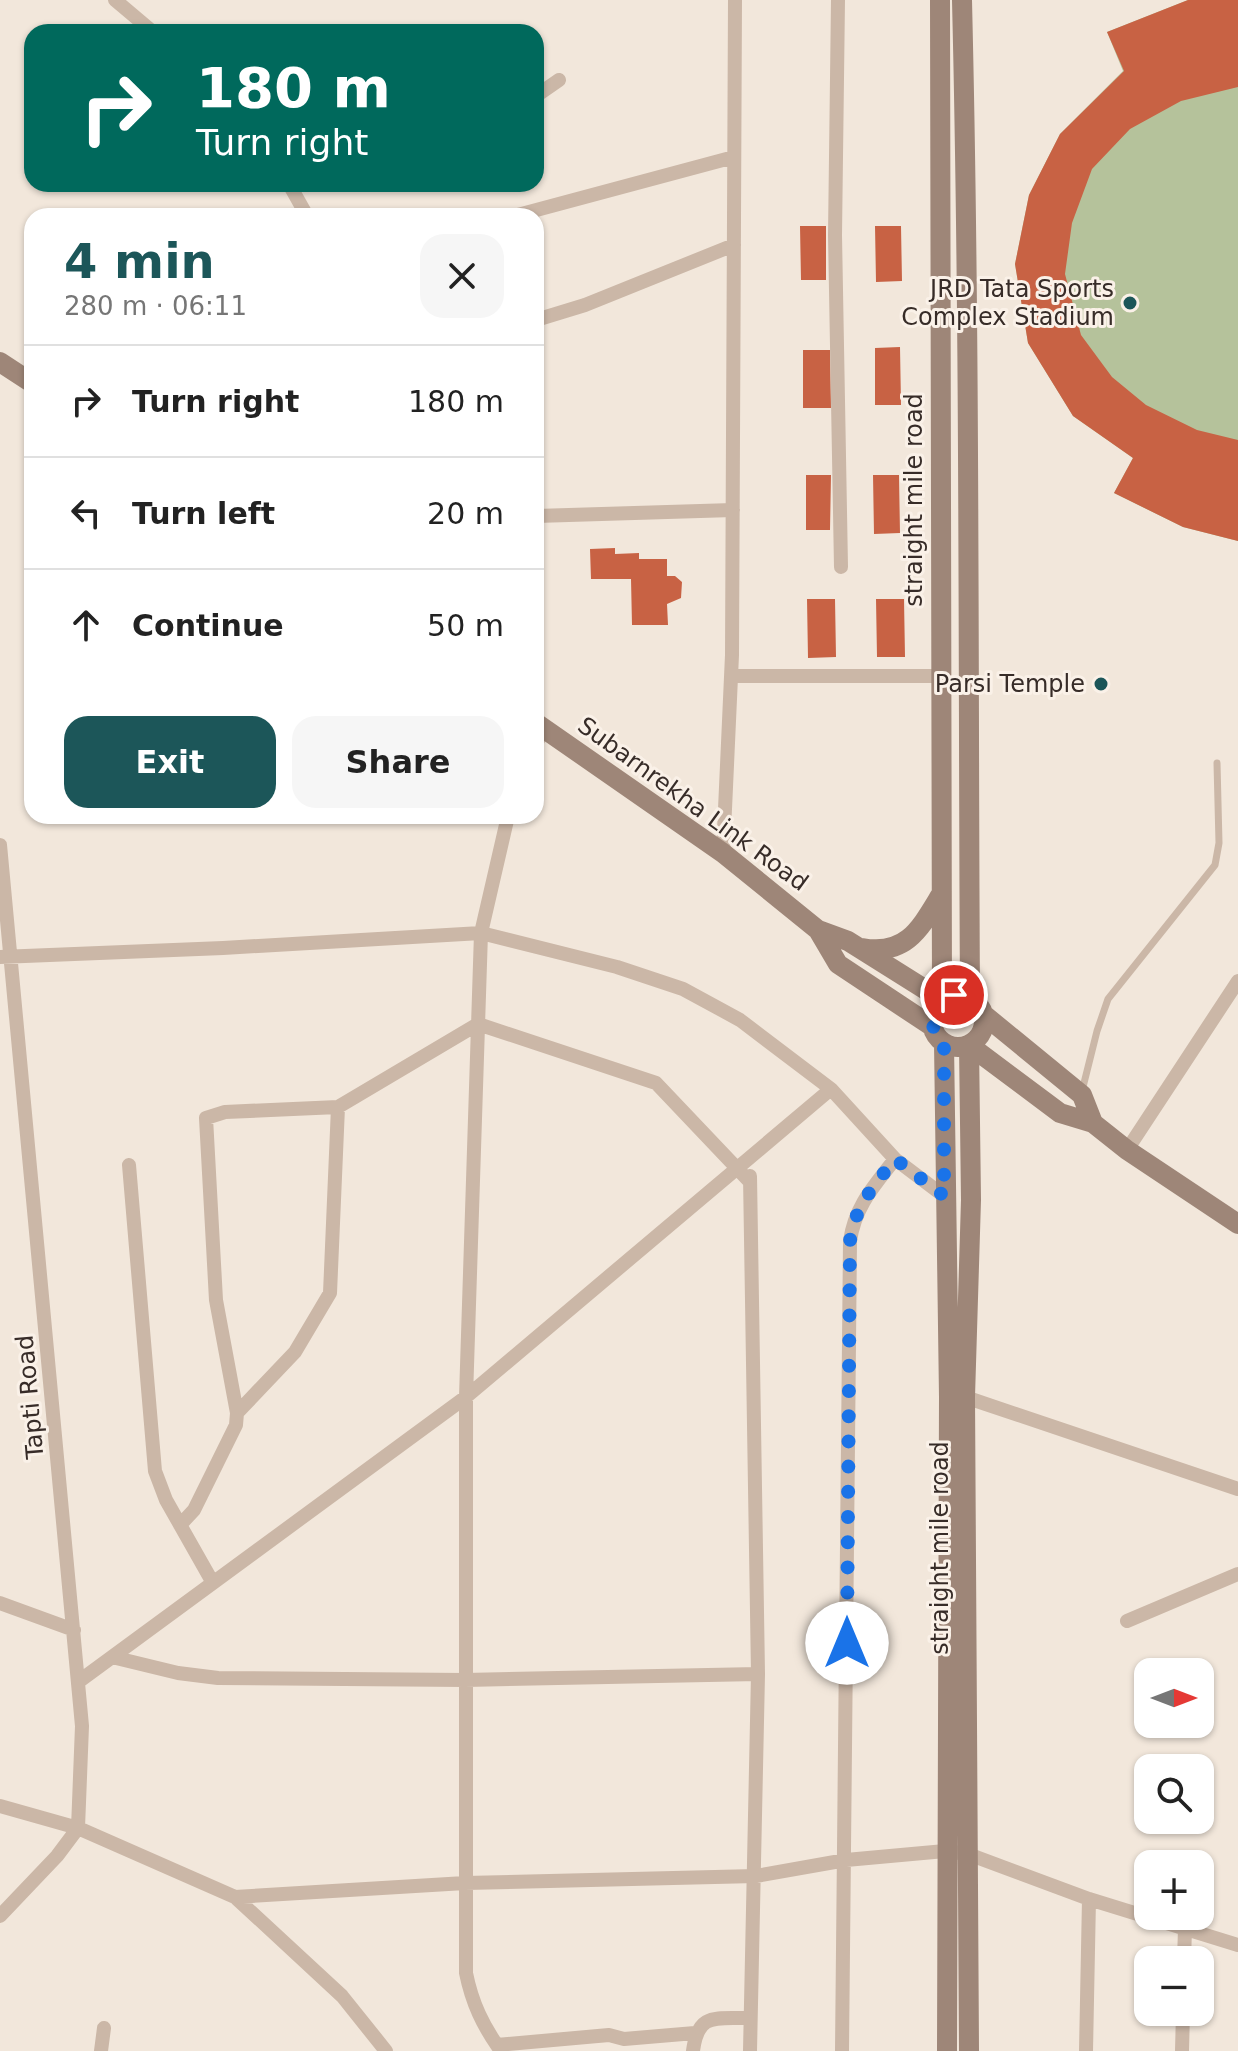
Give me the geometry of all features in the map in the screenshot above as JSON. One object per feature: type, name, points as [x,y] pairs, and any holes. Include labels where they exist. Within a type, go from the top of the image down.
[{"type":"street","points":[[115,0],[144,24]]},
{"type":"street","points":[[723,853],[731,676],[735,0]]},
{"type":"street","points":[[838,0],[835,235],[841,567]]},
{"type":"street","name":"straight mile road","points":[[940,0],[942,1000],[933,1014],[943,1073],[949,1397],[945,1851],[947,2051]]},
{"type":"street","points":[[962,0],[969,257],[967,679],[970,997],[983,1014],[1082,1095],[1093,1123]]},
{"type":"street","points":[[544,90],[559,80]]},
{"type":"street","points":[[544,208],[734,157]]},
{"type":"street","points":[[544,318],[585,305],[734,245]]},
{"type":"street","points":[[0,362],[24,378]]},
{"type":"street","points":[[544,516],[733,510]]},
{"type":"street","points":[[731,676],[939,676]]},
{"type":"street","name":"Subarnrekha Link Road","points":[[544,735],[723,853],[818,930],[858,947],[942,1000]]},
{"type":"street","points":[[506,824],[481,933],[466,1397],[466,1973],[472,2000],[499,2048],[609,2035],[624,2039],[695,2033]]},
{"type":"street","name":"Tapti Road","points":[[0,845],[5,956],[82,1726],[78,1828]]},
{"type":"street","points":[[858,947],[879,951],[892,949],[907,940],[924,923],[941,894]]},
{"type":"street","points":[[818,930],[838,964],[938,1035],[956,1047],[969,1045],[1060,1113],[1093,1123],[1127,1150],[1238,1224]]},
{"type":"street","points":[[5,956],[223,948],[481,933],[617,967],[683,989],[740,1020],[831,1089],[895,1159],[944,1196]]},
{"type":"street","points":[[1127,1150],[1238,981]]},
{"type":"street","points":[[942,1000],[954,995],[970,997]]},
{"type":"street","name":"straight mile road","points":[[969,2051],[965,1397],[971,1200],[969,1045],[981,1033],[983,1014]]},
{"type":"street","points":[[180,1525],[194,1510],[236,1425],[237,1413],[216,1300],[206,1118],[225,1112],[338,1107],[478,1024],[656,1083],[750,1182]]},
{"type":"street","points":[[78,1682],[466,1397],[750,1161],[831,1089]]},
{"type":"street","points":[[237,1413],[295,1352],[330,1293],[338,1107]]},
{"type":"street","points":[[842,2051],[850,1241],[853,1219],[861,1202],[895,1159]]},
{"type":"street","points":[[750,1161],[758,1674],[750,2051]]},
{"type":"street","points":[[129,1165],[155,1471],[180,1525],[213,1583]]},
{"type":"street","points":[[965,1397],[1238,1489]]},
{"type":"street","points":[[1127,1621],[1238,1574]]},
{"type":"street","points":[[0,1603],[74,1630]]},
{"type":"street","points":[[112,1657],[178,1673],[218,1678],[465,1680],[758,1674]]},
{"type":"street","points":[[0,1806],[78,1828],[235,1897],[342,1996],[386,2051]]},
{"type":"street","points":[[0,1916],[57,1856],[78,1828]]},
{"type":"street","points":[[235,1897],[465,1883],[756,1876],[846,1860],[945,1851],[968,1854],[1134,1913]]},
{"type":"street","points":[[1086,2051],[1089,1899]]},
{"type":"street","points":[[1188,1930],[1238,1945]]},
{"type":"street","points":[[693,2051],[695,2033],[702,2023],[711,2019],[749,2018]]},
{"type":"street","points":[[1182,2051],[1183,2026]]},
{"type":"street","points":[[101,2051],[104,2028]]},
{"type":"lane","points":[[1082,1095],[1108,999],[1215,865],[1219,843],[1217,763]]},
{"type":"green space","name":"JRD Tata Sports Complex Stadium","points":[[1188,0],[1238,0],[1238,541],[1183,527],[1114,493],[1133,458],[1073,416],[1028,343],[1015,264],[1029,195],[1060,134],[1123,71],[1107,32]]},
{"type":"building","points":[[1188,0],[1238,0],[1238,87],[1181,101],[1130,129],[1092,169],[1072,223],[1065,274],[1081,335],[1112,377],[1146,405],[1197,430],[1238,440],[1238,541],[1183,527],[1114,493],[1133,458],[1073,416],[1028,343],[1015,264],[1029,195],[1060,134],[1124,71],[1107,32]]},
{"type":"building","points":[[800,226],[826,226],[826,280],[801,280]]},
{"type":"building","points":[[875,226],[901,226],[902,281],[876,282]]},
{"type":"building","points":[[900,347],[901,405],[875,405],[875,348]]},
{"type":"building","points":[[803,350],[830,350],[831,408],[803,408]]},
{"type":"building","points":[[806,475],[831,475],[830,530],[806,530]]},
{"type":"building","points":[[873,475],[899,475],[900,533],[874,534]]},
{"type":"building","points":[[615,548],[615,554],[639,553],[639,559],[667,559],[667,576],[675,576],[682,582],[681,598],[667,604],[668,625],[632,625],[631,579],[591,579],[590,549]]},
{"type":"building","points":[[807,599],[835,599],[836,657],[808,658]]},
{"type":"building","points":[[876,599],[904,599],[905,657],[877,657]]},
{"type":"place","name":"JRD Tata Sports Complex Stadium","points":[[1130,303]]},
{"type":"place","name":"Parsi Temple","points":[[1101,684]]},
{"type":"route","points":[[847,1643],[850,1241],[853,1219],[861,1202],[895,1159],[944,1196],[944,1043],[935,1034],[932,1021],[939,1003],[954,995]]}]
